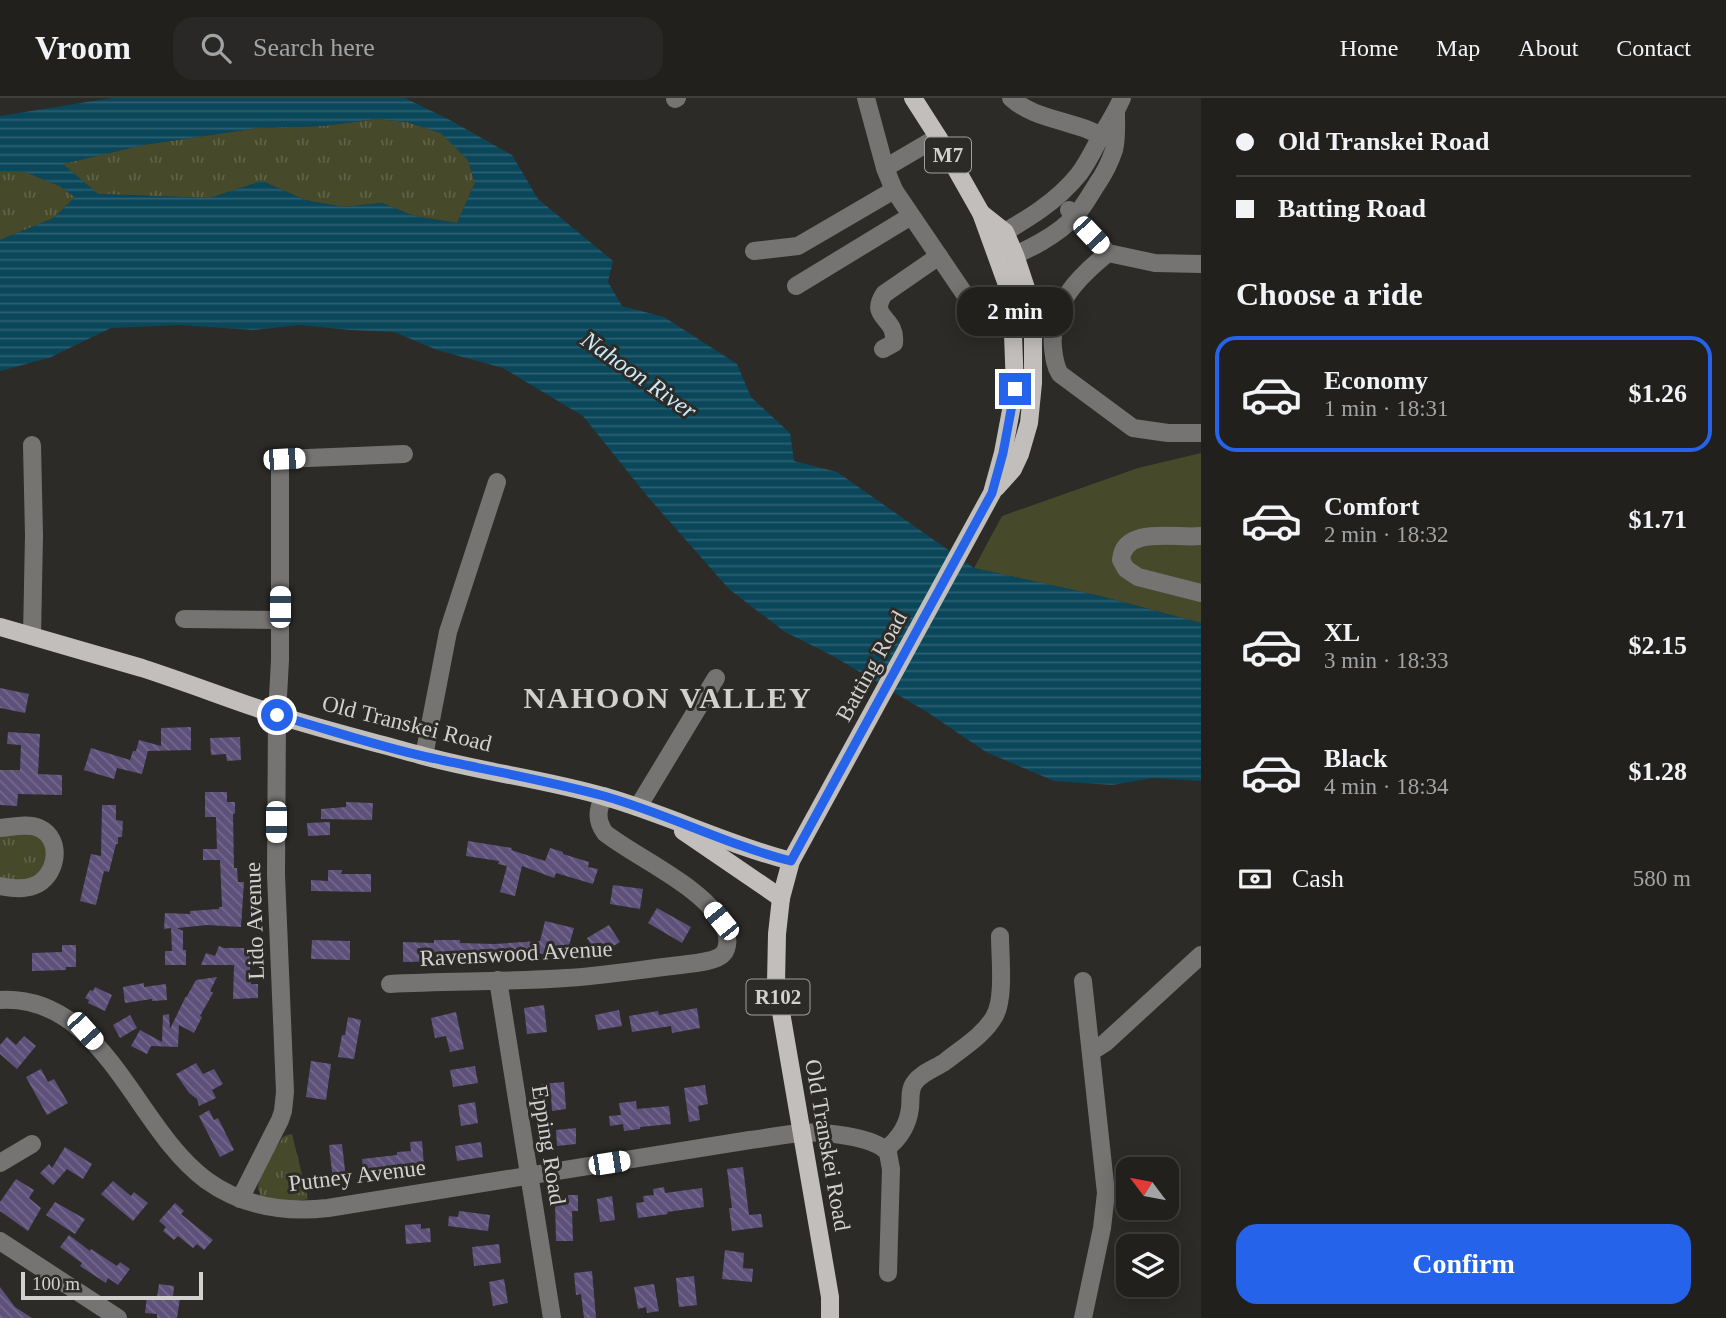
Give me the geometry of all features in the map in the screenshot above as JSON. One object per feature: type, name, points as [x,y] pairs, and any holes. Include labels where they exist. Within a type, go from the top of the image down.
[{"type":"main road","name":"Batting Road","points":[[791,861],[992,493],[1003,453],[1015,389],[1007,258],[913,98]]},
{"type":"main road","name":"Old Transkei Road","points":[[0,627],[209,690],[277,715],[424,757],[604,796],[738,845],[791,861],[781,898],[776,983],[830,1297],[830,1318]]},
{"type":"main road","name":"Old Transkei Road","points":[[659,815],[781,898]]},
{"type":"main road","points":[[830,1297],[841,1318]]},
{"type":"street","points":[[866,98],[885,168],[894,190],[972,305]]},
{"type":"street","points":[[1011,98],[1031,111],[1102,136]]},
{"type":"street","points":[[997,237],[1057,197],[1080,173],[1119,105]]},
{"type":"street","points":[[1007,258],[1046,238],[1074,217],[1085,204],[1114,150],[1119,105]]},
{"type":"street","points":[[885,168],[938,137]]},
{"type":"street","points":[[754,251],[799,246],[894,190]]},
{"type":"street","points":[[1057,197],[1108,253],[1155,263],[1201,264]]},
{"type":"street","points":[[796,286],[911,216]]},
{"type":"street","points":[[1108,253],[1085,271],[1059,309],[1052,339],[1056,367],[1060,374],[1133,428],[1168,433],[1201,433]]},
{"type":"street","points":[[883,349],[894,343],[895,334],[890,323],[882,316],[880,300],[884,294],[939,256]]},
{"type":"street","points":[[32,445],[32,636]]},
{"type":"street","name":"Lido Avenue","points":[[240,1199],[280,1120],[285,1102],[276,875],[281,461],[404,454]]},
{"type":"street","points":[[424,757],[448,632],[497,482]]},
{"type":"street","points":[[1201,536],[1150,536],[1134,540],[1125,546],[1121,560],[1126,569],[1138,577],[1201,593]]},
{"type":"street","points":[[184,619],[280,620]]},
{"type":"street","points":[[638,807],[716,678]]},
{"type":"street","name":"Ravenswood Avenue","points":[[390,984],[615,974],[704,961],[725,953],[727,936],[721,921],[694,892],[605,834],[598,817],[604,796]]},
{"type":"street","points":[[0,828],[30,826],[42,830],[52,843],[55,855],[52,867],[39,883],[27,887],[0,886]]},
{"type":"street","points":[[888,1273],[891,1168],[886,1149],[896,1141],[906,1123],[913,1084],[967,1044],[987,1027],[996,1015],[1001,991],[1000,936]]},
{"type":"street","points":[[1091,1052],[1201,955]]},
{"type":"street","name":"Epping Road","points":[[498,980],[552,1318]]},
{"type":"street","points":[[1083,981],[1106,1193],[1102,1228],[1083,1318]]},
{"type":"street","name":"Putney Avenue","points":[[0,1000],[39,1005],[85,1031],[172,1148],[208,1181],[240,1199],[262,1206],[288,1210],[316,1209],[801,1133],[825,1133],[860,1139],[879,1144],[886,1149]]},
{"type":"street","points":[[0,1163],[32,1144]]},
{"type":"street","points":[[0,1241],[118,1318]]},
{"type":"green space","points":[[376,119],[407,122],[441,133],[468,160],[475,183],[457,223],[414,216],[382,203],[343,207],[305,200],[262,181],[210,198],[98,194],[62,164],[143,145],[257,128],[323,126]]},
{"type":"green space","points":[[0,172],[25,172],[60,186],[75,197],[54,218],[0,240]]},
{"type":"green space","points":[[1201,453],[1201,623],[1100,596],[974,568],[1002,516],[1138,468]]},
{"type":"green space","points":[[0,832],[26,832],[38,836],[46,846],[48,863],[27,879],[0,881]]},
{"type":"green space","points":[[292,1134],[308,1199],[284,1201],[261,1196],[258,1189],[259,1179],[284,1136]]},
{"type":"water","name":"Nahoon River","points":[[112,98],[405,98],[448,119],[512,155],[538,199],[613,261],[608,282],[622,306],[664,317],[737,364],[751,397],[790,433],[794,461],[837,472],[974,568],[1100,596],[1201,623],[1201,781],[1153,778],[1112,785],[1054,781],[986,752],[927,712],[833,656],[785,632],[729,589],[648,497],[583,416],[503,368],[437,350],[394,332],[300,325],[253,330],[179,325],[111,328],[49,358],[0,371],[0,240],[54,218],[75,197],[60,186],[25,172],[0,172],[0,116]],"holes":[[[376,119],[407,122],[441,133],[468,160],[475,183],[457,223],[414,216],[382,203],[343,207],[305,200],[262,181],[210,198],[98,194],[63,164],[143,145],[257,128],[323,126]]]},
{"type":"building","points":[[0,688],[29,694],[25,713],[0,708]]},
{"type":"building","points":[[191,727],[191,750],[148,751],[142,774],[117,768],[114,779],[84,770],[91,748],[130,760],[139,740],[161,746],[161,728]]},
{"type":"building","points":[[8,732],[40,734],[38,774],[62,775],[62,795],[18,794],[17,806],[0,805],[0,770],[20,770],[21,745],[7,744]]},
{"type":"building","points":[[240,737],[241,760],[227,761],[226,754],[211,755],[210,738]]},
{"type":"building","points":[[205,792],[227,792],[227,802],[235,802],[234,868],[237,868],[238,882],[244,882],[241,927],[207,925],[177,928],[183,931],[186,965],[165,965],[165,951],[172,951],[171,928],[164,929],[165,913],[190,914],[190,911],[222,907],[220,860],[203,860],[203,849],[217,849],[216,817],[205,817]]},
{"type":"building","points":[[346,802],[373,803],[372,820],[321,819],[321,809],[346,807]]},
{"type":"building","points":[[102,805],[116,805],[116,820],[123,821],[122,837],[118,837],[109,872],[104,871],[96,905],[80,901],[91,854],[101,856]]},
{"type":"building","points":[[330,822],[330,835],[308,836],[307,823]]},
{"type":"building","points":[[468,841],[512,848],[511,850],[545,861],[550,848],[589,862],[588,867],[598,869],[593,884],[556,873],[554,878],[522,866],[515,896],[500,892],[507,866],[498,864],[499,861],[466,856]]},
{"type":"building","points":[[328,870],[342,870],[341,874],[371,874],[371,892],[311,891],[311,880],[328,881]]},
{"type":"building","points":[[613,885],[643,889],[640,909],[610,904]]},
{"type":"building","points":[[657,908],[691,927],[682,943],[648,923]]},
{"type":"building","points":[[545,921],[574,928],[568,949],[555,946],[552,956],[529,951],[529,957],[403,962],[403,942],[460,940],[460,943],[494,944],[540,941]]},
{"type":"building","points":[[609,925],[620,942],[598,956],[587,938]]},
{"type":"building","points":[[312,940],[350,941],[350,960],[311,959]]},
{"type":"building","points":[[62,945],[76,945],[76,967],[32,971],[32,953],[62,952]]},
{"type":"building","points":[[219,946],[249,948],[251,984],[258,984],[258,998],[233,999],[234,965],[201,965],[206,953],[215,956]]},
{"type":"building","points":[[217,977],[210,991],[213,993],[194,1033],[179,1025],[178,1047],[151,1046],[147,1054],[131,1046],[140,1030],[162,1042],[163,1015],[169,1014],[170,1029],[196,980]]},
{"type":"building","points":[[144,983],[144,987],[166,984],[167,1000],[125,1003],[123,987]]},
{"type":"building","points":[[95,987],[112,995],[105,1011],[88,1003],[89,1000],[85,998]]},
{"type":"building","points":[[544,1005],[547,1032],[527,1034],[524,1008]]},
{"type":"building","points":[[697,1008],[700,1028],[672,1033],[671,1026],[632,1032],[629,1016],[658,1011],[659,1015]]},
{"type":"building","points":[[619,1010],[622,1026],[598,1030],[595,1015]]},
{"type":"building","points":[[456,1012],[464,1049],[450,1052],[446,1036],[435,1038],[431,1018]]},
{"type":"building","points":[[130,1015],[137,1028],[120,1038],[113,1025]]},
{"type":"building","points":[[348,1017],[361,1020],[354,1059],[338,1057]]},
{"type":"building","points":[[24,1036],[36,1046],[17,1069],[0,1054],[0,1045],[7,1037],[16,1045]]},
{"type":"building","points":[[311,1061],[331,1064],[326,1100],[306,1097]]},
{"type":"building","points":[[196,1063],[203,1074],[214,1069],[223,1084],[212,1090],[216,1098],[199,1106],[197,1099],[189,1093],[176,1074]]},
{"type":"building","points":[[475,1066],[478,1083],[453,1087],[450,1070]]},
{"type":"building","points":[[41,1069],[48,1082],[54,1079],[68,1103],[47,1115],[26,1077]]},
{"type":"building","points":[[564,1082],[566,1109],[552,1111],[551,1095],[542,1096],[541,1084]]},
{"type":"building","points":[[705,1085],[708,1104],[698,1106],[700,1120],[689,1122],[684,1088]]},
{"type":"building","points":[[636,1101],[637,1109],[669,1106],[671,1124],[624,1131],[623,1124],[610,1126],[609,1116],[621,1115],[619,1103]]},
{"type":"building","points":[[475,1102],[478,1123],[461,1126],[458,1105]]},
{"type":"building","points":[[209,1110],[214,1120],[218,1118],[234,1150],[220,1157],[199,1116]]},
{"type":"building","points":[[576,1128],[576,1144],[557,1146],[556,1130]]},
{"type":"building","points":[[422,1141],[424,1165],[364,1174],[362,1159],[411,1151],[410,1142]]},
{"type":"building","points":[[481,1142],[483,1157],[457,1161],[455,1146]]},
{"type":"building","points":[[342,1144],[346,1179],[333,1181],[329,1145]]},
{"type":"building","points":[[65,1147],[92,1164],[83,1179],[67,1169],[53,1185],[40,1173],[49,1164],[52,1168]]},
{"type":"building","points":[[743,1167],[749,1215],[761,1214],[763,1227],[732,1231],[727,1169]]},
{"type":"building","points":[[16,1179],[34,1190],[29,1198],[41,1208],[28,1231],[0,1211],[0,1202]]},
{"type":"building","points":[[113,1181],[131,1196],[134,1192],[148,1203],[133,1221],[101,1194]]},
{"type":"building","points":[[664,1187],[665,1193],[702,1188],[704,1207],[638,1218],[636,1203],[644,1202],[643,1196],[654,1195],[653,1189]]},
{"type":"building","points":[[568,1195],[578,1195],[578,1211],[572,1211],[573,1241],[556,1241],[555,1200],[568,1200]]},
{"type":"building","points":[[612,1196],[615,1220],[600,1222],[597,1199]]},
{"type":"building","points":[[55,1202],[85,1219],[75,1234],[46,1215]]},
{"type":"building","points":[[175,1203],[184,1211],[181,1214],[213,1240],[204,1250],[197,1244],[193,1248],[178,1236],[174,1240],[163,1231],[166,1227],[159,1221]]},
{"type":"building","points":[[459,1211],[490,1215],[488,1231],[448,1226],[449,1216],[458,1217]]},
{"type":"building","points":[[421,1224],[421,1229],[430,1228],[431,1242],[406,1244],[405,1225]]},
{"type":"building","points":[[69,1235],[90,1251],[91,1249],[117,1266],[120,1262],[130,1269],[118,1285],[108,1278],[106,1283],[80,1266],[82,1263],[60,1247]]},
{"type":"building","points":[[499,1244],[501,1263],[474,1266],[472,1247]]},
{"type":"building","points":[[725,1250],[744,1253],[743,1268],[753,1269],[752,1282],[722,1279]]},
{"type":"building","points":[[592,1271],[596,1318],[584,1318],[581,1294],[576,1295],[574,1273]]},
{"type":"building","points":[[694,1276],[697,1305],[679,1307],[676,1278]]},
{"type":"building","points":[[504,1279],[508,1303],[493,1306],[489,1282]]},
{"type":"building","points":[[159,1284],[174,1286],[173,1297],[180,1298],[177,1318],[157,1318],[157,1314],[145,1313],[147,1296],[157,1297]]},
{"type":"building","points":[[654,1284],[659,1311],[647,1313],[646,1307],[638,1309],[634,1287]]},
{"type":"building","points":[[0,1287],[15,1307],[32,1318],[0,1318]]},
{"type":"district","name":"NAHOON VALLEY","points":[[668,698]]},
{"type":"route","points":[[277,715],[424,757],[604,796],[738,845],[791,861],[992,493],[1003,453],[1015,389]]}]
